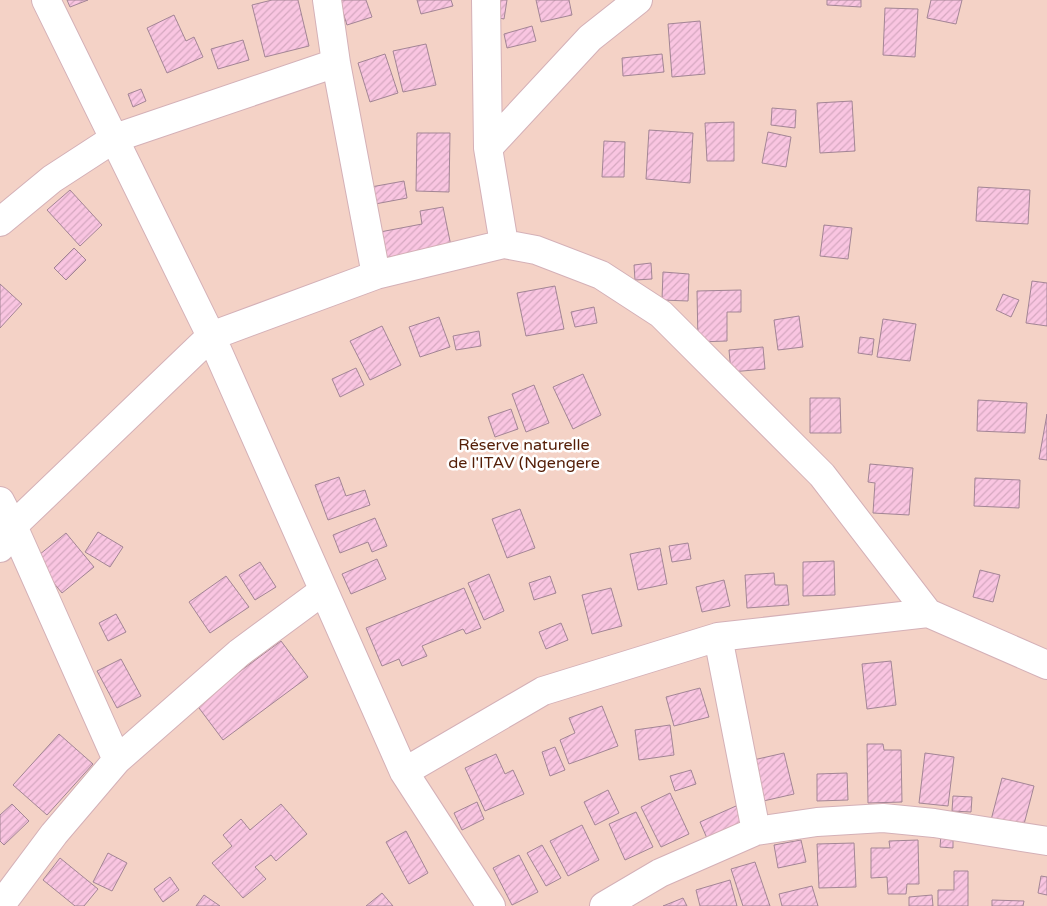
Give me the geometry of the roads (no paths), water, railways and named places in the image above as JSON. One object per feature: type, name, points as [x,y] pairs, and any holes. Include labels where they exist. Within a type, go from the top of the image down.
[{"type":"street","points":[[46,0],[211,336],[404,772],[491,906]]},
{"type":"street","points":[[327,0],[336,63],[376,275]]},
{"type":"street","points":[[486,0],[488,148],[504,244]]},
{"type":"street","points":[[488,148],[590,38],[638,0]]},
{"type":"street","points":[[0,222],[52,179],[114,138],[336,63]]},
{"type":"street","points":[[7,537],[211,336],[376,275],[504,244],[536,250],[601,275],[661,314],[822,475],[928,613],[1047,665]]},
{"type":"street","points":[[0,501],[7,537],[116,760]]},
{"type":"street","points":[[0,906],[54,834],[116,760],[239,653],[323,592]]},
{"type":"street","points":[[404,772],[543,691],[718,637],[928,613]]},
{"type":"street","points":[[718,637],[756,831]]},
{"type":"street","points":[[604,906],[660,873],[756,831],[817,822],[883,818],[934,823],[1047,841]]},
{"type":"park label","name":"Réserve naturelle de l'ITAV (Ngengere","points":[[524,453]]}]
